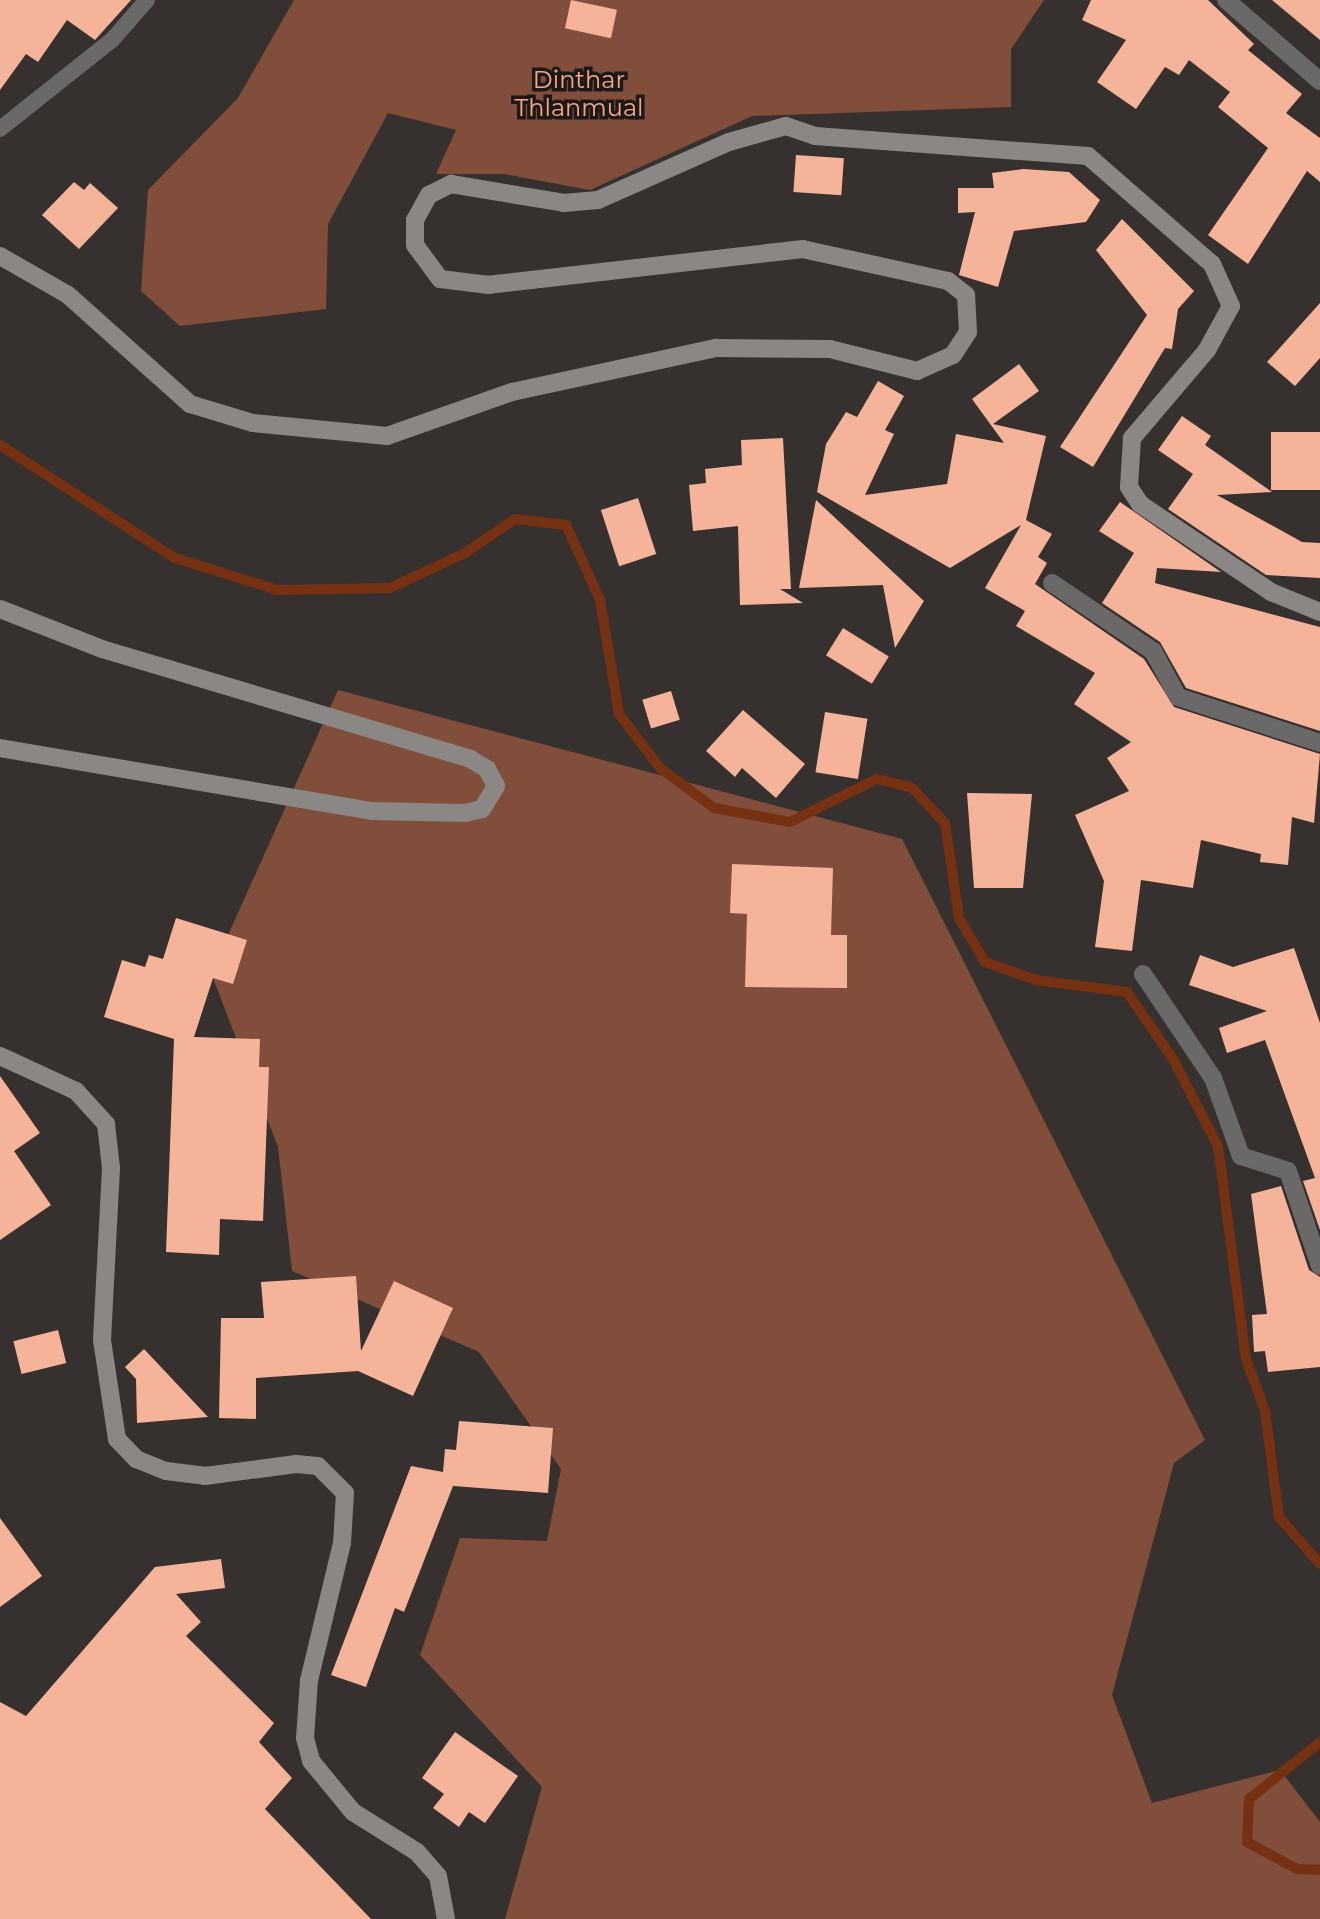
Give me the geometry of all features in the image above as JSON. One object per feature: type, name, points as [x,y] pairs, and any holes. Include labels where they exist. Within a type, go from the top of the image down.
[{"type":"street","points":[[1226,0],[1320,81]]},
{"type":"street","points":[[0,256],[68,295],[190,404],[253,423],[387,436],[512,392],[716,348],[831,349],[917,371],[953,355],[968,332],[966,295],[948,281],[803,249],[489,285],[440,279],[415,245],[415,220],[429,195],[450,184],[564,203],[598,200],[729,142],[786,126],[816,136],[1088,156],[1212,264],[1231,306],[1207,350],[1132,438],[1129,487],[1140,504],[1270,592],[1320,612]]},
{"type":"street","points":[[1052,583],[1153,651],[1178,696],[1320,743]]},
{"type":"street","points":[[0,609],[102,649],[470,759],[487,769],[496,786],[482,809],[465,813],[372,811],[0,748]]},
{"type":"street","points":[[1143,974],[1213,1078],[1241,1156],[1288,1171],[1320,1266]]},
{"type":"street","points":[[0,1056],[76,1091],[106,1124],[111,1168],[102,1340],[117,1439],[136,1459],[166,1471],[205,1476],[318,1466],[345,1493],[342,1543],[309,1680],[305,1738],[311,1761],[345,1804],[417,1852],[438,1876],[446,1919]]},
{"type":"lane","points":[[0,130],[112,40],[147,0]]},
{"type":"green space","name":"Dinthar Thlanmual","points":[[294,0],[1044,0],[1011,49],[1011,107],[752,116],[590,190],[504,174],[436,174],[456,130],[388,113],[328,224],[326,309],[180,326],[141,291],[148,190],[238,98]]},
{"type":"green space","points":[[338,690],[902,839],[1205,1440],[1174,1463],[1112,1695],[1152,1803],[1280,1770],[1320,1822],[1320,1919],[505,1919],[542,1787],[420,1655],[460,1538],[547,1541],[561,1469],[479,1352],[292,1271],[278,1147],[211,973]]},
{"type":"building","points":[[0,0],[131,0],[95,40],[67,20],[38,62],[26,54],[0,90]]},
{"type":"building","points":[[571,0],[617,10],[611,38],[565,28]]},
{"type":"building","points":[[1091,0],[1208,0],[1254,44],[1248,50],[1302,94],[1286,113],[1320,138],[1320,182],[1307,171],[1248,264],[1208,235],[1268,148],[1218,107],[1230,92],[1189,60],[1179,75],[1165,67],[1136,109],[1097,82],[1126,40],[1082,20]]},
{"type":"building","points":[[1272,0],[1320,0],[1320,40]]},
{"type":"building","points":[[796,155],[844,158],[841,195],[793,192]]},
{"type":"building","points":[[1023,169],[1069,172],[1100,200],[1086,222],[1014,231],[998,287],[959,275],[975,212],[958,213],[958,188],[994,188],[992,173]]},
{"type":"building","points":[[74,182],[84,190],[90,183],[118,208],[79,249],[42,215]]},
{"type":"building","points":[[1122,219],[1194,291],[1178,309],[1172,349],[1165,348],[1093,467],[1060,447],[1147,315],[1096,250]]},
{"type":"building","points":[[1320,303],[1320,358],[1295,386],[1267,362]]},
{"type":"building","points":[[1019,364],[1039,391],[993,424],[1046,436],[1026,520],[1052,534],[1038,557],[1047,563],[1035,584],[1144,659],[1174,707],[1320,754],[1314,823],[1292,817],[1288,865],[1260,862],[1261,854],[1201,840],[1193,888],[1141,880],[1132,951],[1095,947],[1104,881],[1075,815],[1129,791],[1107,758],[1131,742],[1074,704],[1095,673],[1016,626],[1025,611],[985,588],[1021,525],[950,568],[817,492],[826,444],[846,412],[857,417],[878,381],[904,396],[885,430],[894,434],[865,495],[947,484],[956,434],[1004,443],[972,399]]},
{"type":"building","points":[[1182,416],[1211,436],[1205,445],[1272,492],[1217,495],[1302,542],[1320,543],[1320,578],[1266,575],[1168,509],[1193,474],[1158,450]]},
{"type":"building","points":[[1271,432],[1320,432],[1320,490],[1271,490]]},
{"type":"building","points":[[783,438],[791,589],[780,589],[803,603],[740,605],[738,526],[693,531],[689,485],[706,483],[705,469],[742,465],[741,440]]},
{"type":"building","points":[[638,498],[656,554],[619,566],[601,510]]},
{"type":"building","points":[[816,500],[924,601],[895,648],[883,585],[799,588]]},
{"type":"building","points":[[1120,502],[1221,572],[1157,568],[1155,583],[1320,627],[1320,731],[1186,688],[1160,642],[1102,603],[1134,553],[1099,531]]},
{"type":"building","points":[[843,628],[889,657],[872,684],[826,655]]},
{"type":"building","points":[[671,691],[680,720],[651,728],[642,700]]},
{"type":"building","points":[[743,710],[805,764],[776,798],[742,768],[735,777],[706,751]]},
{"type":"building","points":[[825,712],[867,719],[858,779],[815,772]]},
{"type":"building","points":[[967,793],[1032,794],[1023,888],[974,888]]},
{"type":"building","points":[[732,864],[833,868],[831,935],[847,935],[847,988],[745,987],[747,914],[730,913]]},
{"type":"building","points":[[176,918],[247,940],[233,984],[213,978],[194,1037],[260,1039],[259,1067],[269,1067],[263,1221],[220,1219],[219,1255],[166,1252],[174,1039],[104,1017],[122,960],[145,967],[149,955],[163,959]]},
{"type":"building","points":[[1294,948],[1320,1023],[1320,1230],[1303,1181],[1315,1178],[1265,1040],[1227,1053],[1219,1028],[1267,1011],[1189,985],[1200,955],[1233,967]]},
{"type":"building","points":[[0,1076],[40,1133],[14,1151],[51,1205],[0,1240]]},
{"type":"building","points":[[1281,1186],[1309,1270],[1320,1277],[1320,1367],[1268,1372],[1265,1351],[1254,1352],[1252,1315],[1267,1314],[1251,1194]]},
{"type":"building","points":[[356,1276],[361,1351],[394,1281],[453,1308],[413,1396],[358,1371],[256,1378],[256,1419],[219,1418],[221,1318],[264,1318],[261,1282]]},
{"type":"building","points":[[58,1330],[66,1363],[22,1374],[13,1341]]},
{"type":"building","points":[[144,1349],[208,1417],[137,1423],[136,1379],[125,1367]]},
{"type":"building","points":[[459,1421],[553,1428],[548,1493],[453,1486],[404,1612],[395,1608],[366,1687],[331,1675],[411,1466],[443,1472],[445,1449],[456,1450]]},
{"type":"building","points":[[0,1518],[42,1576],[0,1607]]},
{"type":"building","points":[[221,1559],[225,1588],[176,1594],[201,1622],[186,1636],[274,1723],[259,1742],[292,1778],[265,1809],[371,1919],[0,1919],[0,1702],[26,1716],[155,1567]]},
{"type":"building","points":[[455,1732],[518,1776],[485,1823],[469,1812],[459,1827],[433,1808],[444,1794],[422,1778]]},
{"type":"waterway","points":[[0,445],[175,558],[278,590],[390,588],[465,553],[515,519],[566,525],[600,600],[619,714],[660,768],[714,808],[790,822],[877,779],[912,788],[945,823],[959,918],[985,962],[1036,980],[1127,992],[1173,1059],[1218,1146],[1246,1359],[1265,1411],[1279,1517],[1320,1564]]},
{"type":"waterway","points":[[1320,1742],[1249,1799],[1247,1842],[1297,1869],[1320,1870]]}]
